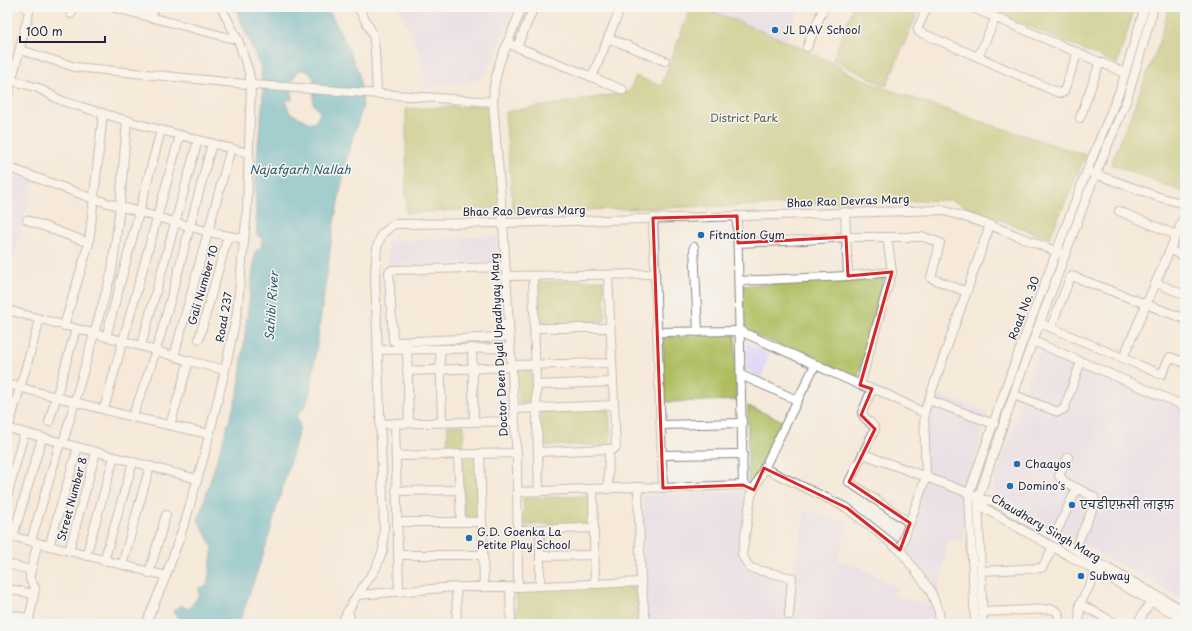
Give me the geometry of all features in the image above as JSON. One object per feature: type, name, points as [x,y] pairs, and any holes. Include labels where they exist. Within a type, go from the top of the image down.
[{"type":"street","points":[[111,7],[238,40]]},
{"type":"street","points":[[151,18],[154,7]]},
{"type":"street","name":"Road 237","points":[[146,624],[166,576],[186,520],[225,370],[237,313],[247,210],[251,85],[249,72],[238,40],[221,7]]},
{"type":"street","points":[[358,7],[372,34],[375,50],[372,94]]},
{"type":"street","name":"Doctor Deen Dyal Upadhyay Marg","points":[[511,624],[518,530],[517,453],[506,276],[503,267],[503,223],[493,102],[494,86],[499,64],[522,7]]},
{"type":"street","points":[[517,47],[534,7]]},
{"type":"street","points":[[592,77],[621,7]]},
{"type":"street","points":[[807,47],[824,7]]},
{"type":"street","points":[[926,7],[918,28],[919,32],[1060,93],[1064,91],[1078,52]]},
{"type":"street","points":[[971,7],[1125,73]]},
{"type":"street","name":"Road No. 30","points":[[975,624],[969,494],[1057,251],[1087,171],[1120,90],[1145,7]]},
{"type":"street","name":"Road No. 30","points":[[983,624],[978,499],[1033,341],[1096,174],[1127,99],[1154,7]]},
{"type":"street","points":[[7,99],[20,50],[28,9]]},
{"type":"street","points":[[978,57],[996,17]]},
{"type":"street","points":[[608,38],[665,61]]},
{"type":"street","points":[[508,42],[623,90]]},
{"type":"street","points":[[20,50],[75,67],[260,86],[493,102]]},
{"type":"street","points":[[1080,118],[1100,62]]},
{"type":"street","points":[[12,80],[38,88],[62,101],[161,130],[248,153]]},
{"type":"street","points":[[64,326],[89,243],[103,113]]},
{"type":"street","points":[[31,541],[75,402],[112,271],[120,206],[127,120]]},
{"type":"street","points":[[106,337],[161,130]]},
{"type":"street","points":[[104,410],[180,135]]},
{"type":"street","points":[[141,346],[198,140]]},
{"type":"street","points":[[132,417],[142,394],[156,350],[212,143]]},
{"type":"street","points":[[174,356],[231,148]]},
{"type":"street","points":[[7,168],[94,199],[209,232],[244,239]]},
{"type":"street","points":[[1087,171],[1162,198],[1185,204]]},
{"type":"street","name":"Bhao Rao Devras Marg","points":[[341,624],[357,596],[376,568],[383,550],[384,528],[375,275],[377,247],[382,234],[394,224],[503,223],[942,210],[990,225],[1066,254]]},
{"type":"street","points":[[1119,211],[1176,235]]},
{"type":"street","points":[[845,212],[848,276]]},
{"type":"street","points":[[1123,358],[1185,215]]},
{"type":"street","points":[[737,216],[743,485]]},
{"type":"street","points":[[653,218],[663,488]]},
{"type":"street","points":[[27,220],[89,243]]},
{"type":"street","points":[[900,550],[926,477],[924,413],[990,225]]},
{"type":"street","name":"Gali Number 10","points":[[199,339],[228,236]]},
{"type":"street","points":[[738,243],[846,237],[924,237],[940,243],[931,278],[967,292]]},
{"type":"street","points":[[860,385],[892,272],[887,237]]},
{"type":"street","points":[[694,247],[698,332]]},
{"type":"street","points":[[1170,250],[1185,257]]},
{"type":"street","points":[[503,267],[503,337],[399,342],[395,342],[393,340],[389,272],[392,270],[503,267]]},
{"type":"street","points":[[738,281],[848,276],[892,272]]},
{"type":"street","points":[[506,276],[655,274]]},
{"type":"street","points":[[538,452],[614,449],[616,446],[608,275]]},
{"type":"street","points":[[533,276],[539,492]]},
{"type":"street","points":[[1051,327],[1072,276],[1185,318]]},
{"type":"street","points":[[1156,283],[1185,295]]},
{"type":"street","points":[[7,310],[225,370]]},
{"type":"street","points":[[40,319],[7,429],[197,479]]},
{"type":"street","points":[[1040,323],[1161,375],[1170,357],[1185,363]]},
{"type":"street","points":[[534,328],[610,328]]},
{"type":"street","points":[[49,422],[76,329]]},
{"type":"street","points":[[657,332],[740,331],[860,385],[882,392],[924,413]]},
{"type":"street","points":[[1033,341],[1185,406]]},
{"type":"street","points":[[472,348],[474,422]]},
{"type":"street","points":[[377,350],[510,348]]},
{"type":"street","points":[[407,349],[409,423]]},
{"type":"street","points":[[440,349],[442,422]]},
{"type":"street","points":[[170,425],[189,361]]},
{"type":"street","points":[[1014,395],[1058,412],[1064,408],[1081,362]]},
{"type":"street","points":[[407,371],[535,364],[612,363]]},
{"type":"street","points":[[788,614],[792,578],[750,568],[742,555],[751,496],[815,365]]},
{"type":"street","points":[[741,375],[797,400]]},
{"type":"street","points":[[536,385],[613,382]]},
{"type":"street","points":[[7,384],[132,417],[209,434]]},
{"type":"street","points":[[872,389],[862,413],[875,429],[849,482],[910,523]]},
{"type":"street","points":[[929,400],[994,424]]},
{"type":"street","points":[[514,409],[614,404]]},
{"type":"street","points":[[380,424],[515,420]]},
{"type":"street","points":[[661,425],[742,423]]},
{"type":"street","points":[[395,424],[399,592]]},
{"type":"street","points":[[7,497],[24,433]]},
{"type":"street","points":[[42,438],[10,535],[104,561],[166,576]]},
{"type":"street","points":[[49,546],[78,447]]},
{"type":"street","points":[[608,488],[609,449]]},
{"type":"street","name":"Street Number 8","points":[[69,551],[96,452]]},
{"type":"street","points":[[396,456],[517,453]]},
{"type":"street","points":[[458,454],[461,522]]},
{"type":"street","points":[[480,454],[484,587]]},
{"type":"street","points":[[662,455],[743,454]]},
{"type":"street","points":[[863,454],[926,477],[978,499]]},
{"type":"street","points":[[86,556],[114,457]]},
{"type":"street","points":[[1068,457],[1059,476],[1065,482],[1094,497],[1095,503],[1075,549]]},
{"type":"street","points":[[104,561],[133,462]]},
{"type":"street","points":[[122,565],[150,466]]},
{"type":"street","points":[[764,468],[847,508],[900,550],[930,590],[939,612],[940,624]]},
{"type":"street","points":[[517,492],[638,487],[663,488],[743,485],[754,490]]},
{"type":"street","points":[[638,487],[641,582],[646,624]]},
{"type":"street","points":[[1054,536],[1077,488]]},
{"type":"street","points":[[593,489],[595,584]]},
{"type":"street","points":[[396,491],[460,490]]},
{"type":"street","name":"Chaudhary Singh Marg","points":[[978,499],[993,501],[1075,549],[1099,567]]},
{"type":"street","name":"Chaudhary Singh Marg","points":[[978,499],[986,509],[1053,546],[1099,567],[1153,598],[1185,620]]},
{"type":"street","points":[[150,573],[166,516]]},
{"type":"street","points":[[397,522],[482,522]]},
{"type":"street","points":[[518,530],[594,528]]},
{"type":"street","points":[[540,529],[540,586]]},
{"type":"street","points":[[981,571],[1042,568],[1053,546]]},
{"type":"street","points":[[7,614],[27,621],[34,594],[34,588],[30,580],[30,576],[36,549]]},
{"type":"street","points":[[398,555],[483,555]]},
{"type":"street","points":[[540,556],[594,555]]},
{"type":"street","points":[[7,564],[27,569]]},
{"type":"street","points":[[1079,624],[1080,604],[1099,567]]},
{"type":"street","points":[[357,596],[456,587],[514,587],[641,582]]},
{"type":"street","points":[[456,587],[457,624]]},
{"type":"street","points":[[7,589],[34,594]]},
{"type":"street","points":[[1137,624],[1153,598]]},
{"type":"street","name":"Chaudhary Singh Marg","points":[[1153,598],[1183,610]]},
{"type":"street","points":[[1183,610],[1185,601]]},
{"type":"street","points":[[1080,604],[1117,624]]},
{"type":"street","points":[[982,612],[1052,609],[1058,612],[1059,624]]},
{"type":"street","points":[[347,612],[350,616],[350,624]]},
{"type":"highlighted area","points":[[737,216],[738,243],[846,237],[848,276],[892,272],[860,385],[872,389],[861,415],[875,429],[849,482],[910,523],[900,550],[847,508],[764,468],[754,490],[743,485],[663,488],[653,218]]},
{"type":"shaded area","points":[[398,7],[514,7],[485,74],[476,80],[426,88],[420,53]]},
{"type":"shaded area","name":"JL DAV School","points":[[702,7],[799,7],[786,41]]},
{"type":"shaded area","points":[[7,173],[35,181],[7,279]]},
{"type":"shaded area","points":[[498,236],[499,261],[388,265],[387,241]]},
{"type":"shaded area","points":[[746,342],[769,354],[761,379],[747,369]]},
{"type":"shaded area","points":[[1041,346],[1185,406],[1185,583],[1179,598],[991,491]]},
{"type":"shaded area","points":[[934,393],[987,412],[963,511],[964,540],[948,538],[938,595],[904,552],[925,474],[924,407]]},
{"type":"shaded area","points":[[748,491],[743,527],[744,565],[793,578],[805,511],[848,522],[838,561],[858,566],[897,587],[894,596],[931,605],[936,624],[646,624],[643,495]]},
{"type":"green space","name":"District Park","points":[[691,7],[702,7],[786,41],[833,63],[847,72],[884,88],[976,120],[1086,155],[1049,239],[950,200],[513,212],[505,112],[629,92],[636,76],[661,86]]},
{"type":"green space","points":[[853,7],[920,7],[886,86],[833,60]]},
{"type":"green space","points":[[984,7],[1135,7],[1117,64]]},
{"type":"green space","points":[[1169,7],[1185,7],[1185,193],[1111,164],[1157,49]]},
{"type":"green space","points":[[489,105],[502,208],[406,213],[406,109]]},
{"type":"green space","points":[[885,275],[858,377],[743,330],[742,286]]},
{"type":"green space","points":[[604,280],[605,321],[537,323],[536,282]]},
{"type":"green space","points":[[735,334],[737,400],[665,402],[663,337]]},
{"type":"green space","points":[[531,368],[532,404],[519,404],[517,369]]},
{"type":"green space","points":[[748,406],[783,421],[748,491]]},
{"type":"green space","points":[[609,409],[611,444],[542,446],[541,411]]},
{"type":"green space","points":[[448,425],[464,425],[463,453],[447,453]]},
{"type":"green space","points":[[476,458],[478,516],[464,517],[462,459]]},
{"type":"green space","points":[[590,496],[590,523],[524,525],[523,498]]},
{"type":"green space","points":[[517,585],[644,587],[646,624],[517,624]]},
{"type":"water","name":"Najafgarh Nallah","points":[[235,7],[327,7],[359,73],[363,106],[348,153],[334,223],[311,387],[306,406],[297,415],[300,427],[266,546],[239,624],[181,624],[173,611],[180,605],[189,609],[199,595],[199,588],[207,586],[213,548],[198,520],[238,392],[255,252],[261,247],[262,240],[257,235],[255,192],[263,99],[261,69]],"holes":[[[299,70],[308,71],[314,79],[313,103],[320,113],[317,120],[310,123],[289,112],[286,100],[292,100],[292,80]]]},
{"type":"place","name":"JL DAV School","points":[[775,30]]},
{"type":"place","name":"Fitnation Gym","points":[[701,235]]},
{"type":"place","name":"Chaayos","points":[[1017,464]]},
{"type":"place","name":"Domino's","points":[[1010,486]]},
{"type":"place","name":"एचडीएफ़सी लाइफ़","points":[[1072,505]]},
{"type":"place","name":"G.D. Goenka La Petite Play School","points":[[469,538]]},
{"type":"place","name":"Subway","points":[[1081,576]]},
{"type":"water label","name":"Sahibi River","points":[[272,306]]}]
